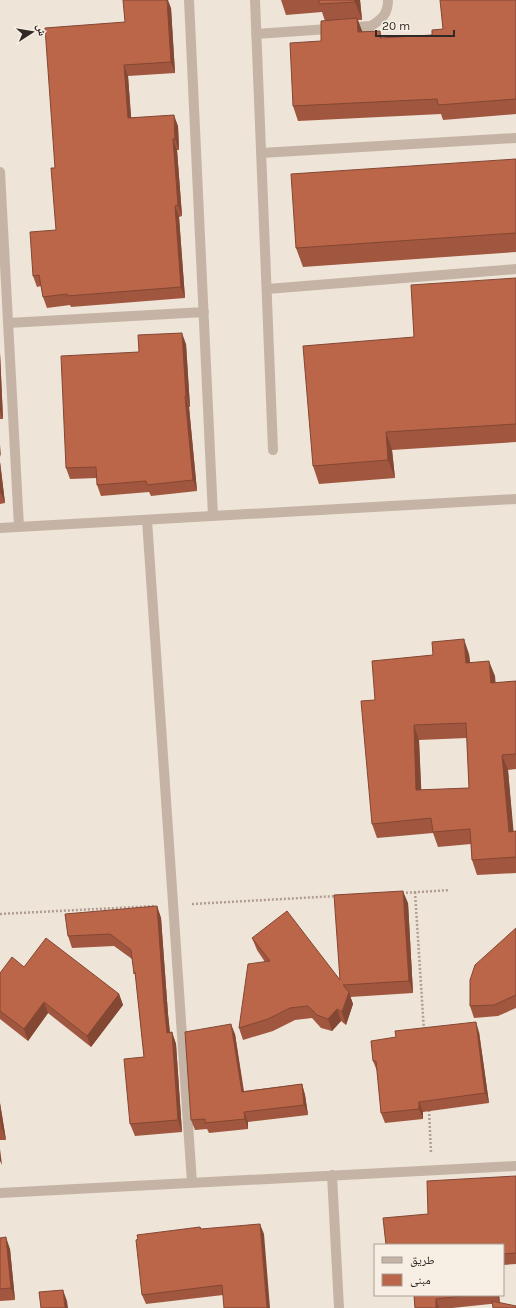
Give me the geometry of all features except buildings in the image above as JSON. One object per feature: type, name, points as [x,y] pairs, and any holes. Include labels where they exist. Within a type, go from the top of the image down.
[{"type":"street","points":[[189,0],[213,516]]},
{"type":"street","points":[[255,0],[273,450]]},
{"type":"street","points":[[256,34],[371,26],[382,19],[388,8],[388,0]]},
{"type":"street","points":[[261,153],[516,138]]},
{"type":"street","points":[[0,172],[18,527]]},
{"type":"street","points":[[267,289],[516,269]]},
{"type":"street","points":[[8,323],[204,312]]},
{"type":"street","points":[[0,528],[516,498]]},
{"type":"street","points":[[148,520],[192,1183]]},
{"type":"street","points":[[0,1193],[516,1166]]},
{"type":"street","points":[[332,1176],[340,1308]]},
{"type":"path","points":[[399,893],[450,890]]},
{"type":"path","points":[[415,892],[424,1035]]},
{"type":"path","points":[[0,914],[345,896]]},
{"type":"path","points":[[428,1107],[433,1170]]}]
